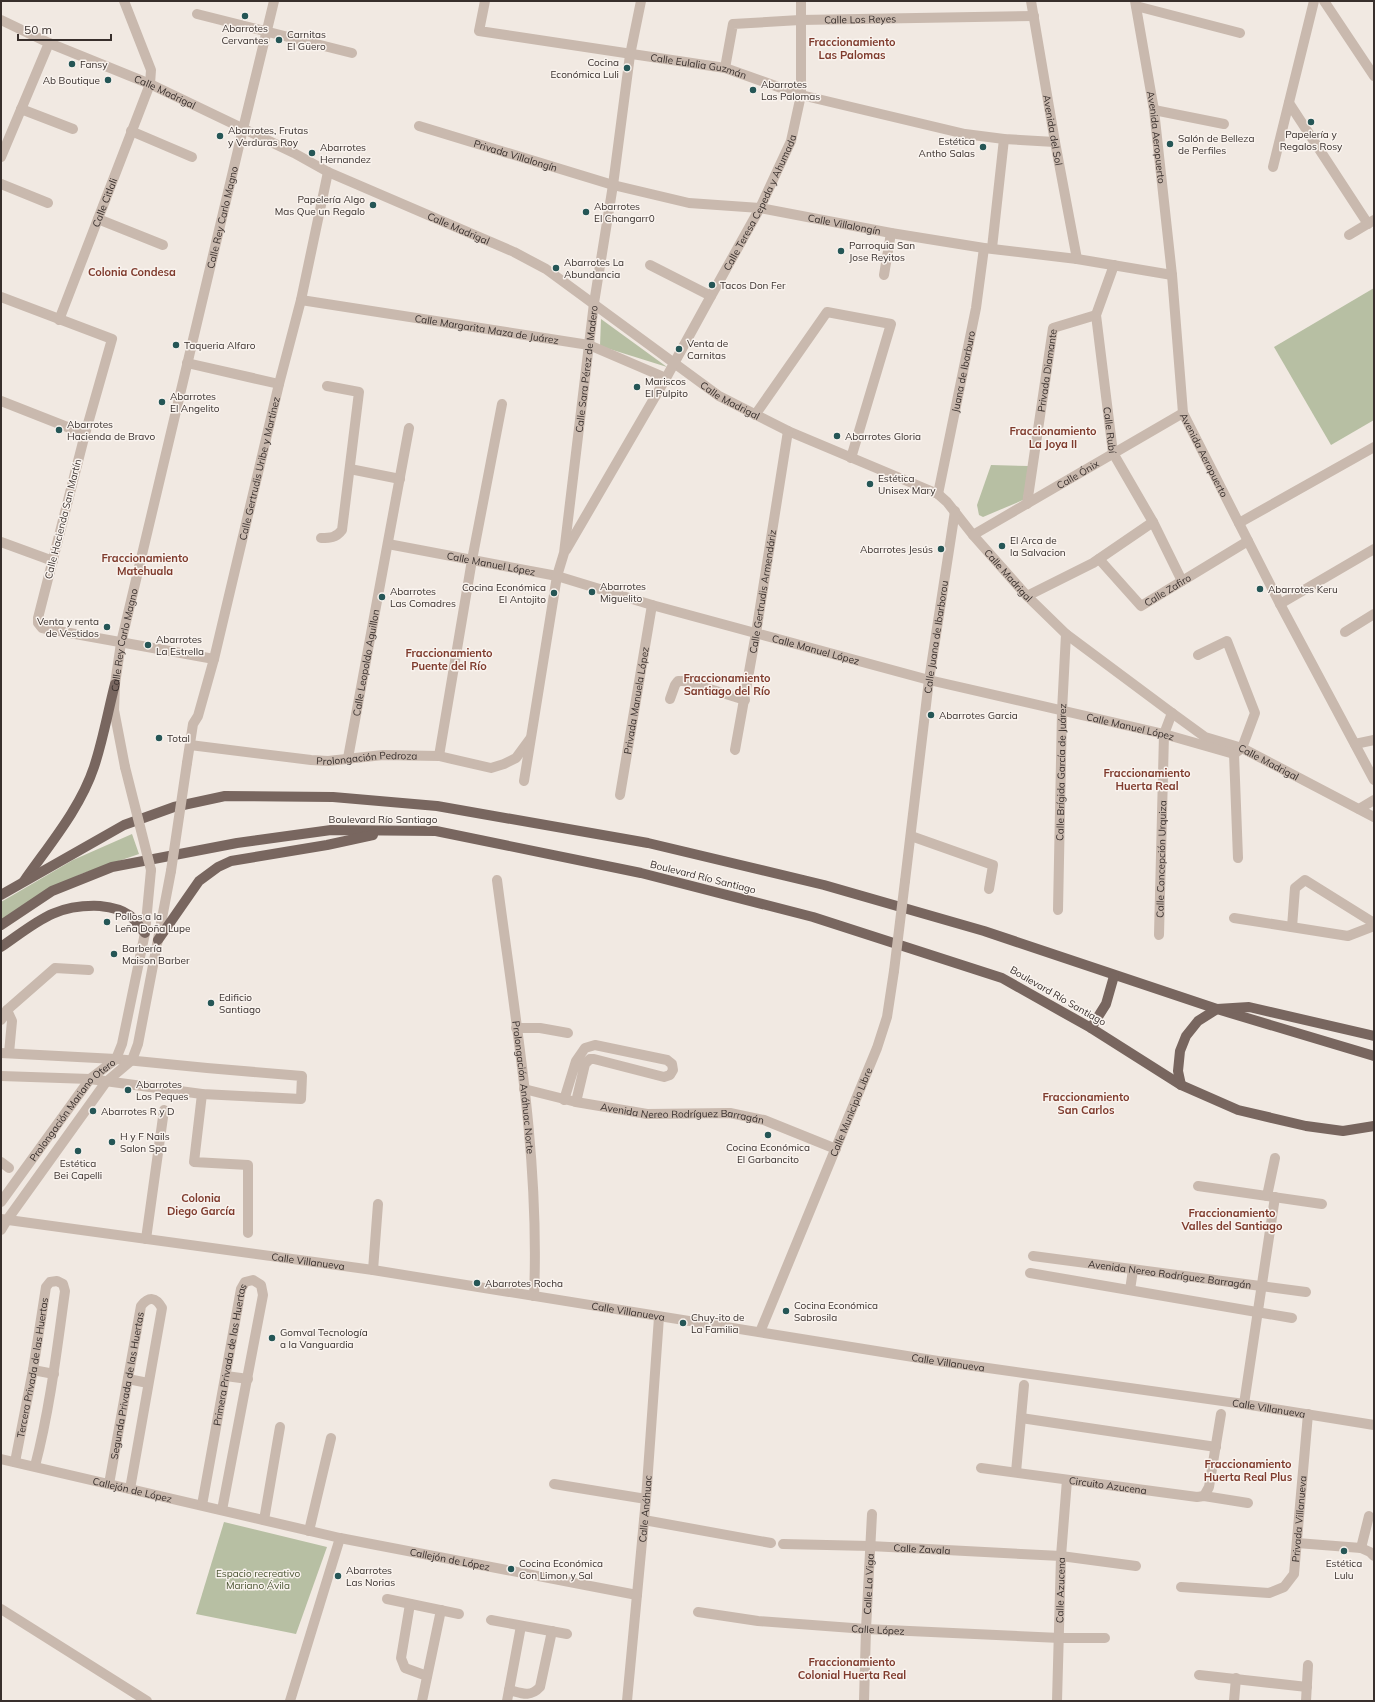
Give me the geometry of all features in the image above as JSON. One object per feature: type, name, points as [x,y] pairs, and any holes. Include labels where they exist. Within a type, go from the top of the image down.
[{"type":"main road","points":[[21,884],[68,819],[83,793],[94,767],[115,684]]},
{"type":"main road","name":"Boulevard Río Santiago","points":[[1,895],[124,825],[174,807],[225,796],[333,797],[437,806],[648,843],[824,885],[984,931],[1114,976],[1217,1009],[1374,1056]]},
{"type":"main road","name":"Boulevard Río Santiago","points":[[1,925],[52,891],[112,867],[237,843],[330,830],[444,832],[641,873],[813,917],[1002,978],[1091,1028],[1181,1085],[1238,1110],[1306,1126],[1343,1131],[1374,1126]]},
{"type":"main road","points":[[158,940],[199,881],[218,867],[231,861],[327,844],[393,830]]},
{"type":"main road","points":[[1,947],[54,912],[67,908],[87,906],[110,907],[129,915],[145,933]]},
{"type":"main road","points":[[1091,1028],[1106,1004],[1114,976]]},
{"type":"main road","points":[[1181,1085],[1178,1071],[1180,1052],[1186,1036],[1198,1021],[1217,1009],[1249,1007],[1374,1036]]},
{"type":"street","points":[[124,1],[151,70],[150,84]]},
{"type":"street","name":"Calle Rey Carlo Magno","points":[[151,870],[114,710],[115,684],[121,643],[274,1]]},
{"type":"street","name":"Calle Eulalia Guzmán","points":[[485,1],[479,31],[630,55],[725,68],[801,95],[965,134],[1004,139],[1055,142]]},
{"type":"street","name":"Calle Sara Pérez de Madero","points":[[532,737],[557,576],[564,553],[594,303],[613,185],[630,55],[641,1]]},
{"type":"street","name":"Calle Teresa Cepeda y Ahumada","points":[[564,553],[675,363],[712,296],[760,208],[791,141],[801,95],[801,1]]},
{"type":"street","name":"Avenida del Sol","points":[[1031,1],[1077,259]]},
{"type":"street","points":[[1274,167],[1314,1]]},
{"type":"street","points":[[1324,1],[1374,76]]},
{"type":"street","points":[[1136,4],[1240,34]]},
{"type":"street","name":"Avenida Aeropuerto","points":[[1136,4],[1154,110],[1172,275],[1183,412],[1280,604],[1374,780]]},
{"type":"street","points":[[197,14],[352,53]]},
{"type":"street","name":"Calle Los Reyes","points":[[725,68],[732,24],[800,20],[1034,16]]},
{"type":"street","name":"Calle Madrigal","points":[[1,20],[49,42],[150,84],[328,172],[514,252],[546,269],[718,396],[788,431],[938,494],[955,511],[973,535],[1027,596],[1066,634],[1172,713],[1205,737],[1238,751],[1374,817]]},
{"type":"street","points":[[1,157],[49,42]]},
{"type":"street","name":"Calle Citlali","points":[[59,320],[150,84]]},
{"type":"street","points":[[1289,103],[1371,222],[1349,235]]},
{"type":"street","points":[[21,109],[72,129]]},
{"type":"street","points":[[1154,110],[1224,124]]},
{"type":"street","name":"Privada Villalongín","points":[[419,126],[613,185]]},
{"type":"street","points":[[131,131],[192,157]]},
{"type":"street","name":"Juana de Ibarburo","points":[[938,494],[988,248],[1004,139]]},
{"type":"street","name":"Calle Gertrudis Uribe y Martínez","points":[[187,762],[193,724],[198,716],[214,659],[279,384],[301,300],[328,172]]},
{"type":"street","points":[[1,184],[48,203]]},
{"type":"street","name":"Calle Villalongín","points":[[613,185],[689,203],[760,208],[891,233],[988,248],[1077,259],[1172,275]]},
{"type":"street","points":[[98,219],[163,245]]},
{"type":"street","points":[[884,275],[891,233]]},
{"type":"street","points":[[650,265],[712,296]]},
{"type":"street","name":"Calle Rubí","points":[[1114,265],[1096,315],[1113,453],[1153,522],[1182,581]]},
{"type":"street","points":[[1,297],[59,320]]},
{"type":"street","name":"Calle Margarita Maza de Juárez","points":[[301,300],[589,345],[666,378]]},
{"type":"street","points":[[755,415],[827,312],[891,324],[851,458]]},
{"type":"street","name":"Privada Diamante","points":[[1026,504],[1053,328],[1096,315]]},
{"type":"street","name":"Calle Hacienda San Martín","points":[[59,320],[112,339],[85,434],[38,618],[38,623],[42,628],[121,643]]},
{"type":"street","points":[[187,363],[279,384]]},
{"type":"street","points":[[321,538],[330,538],[338,535],[342,530],[360,392],[327,386]]},
{"type":"street","points":[[1,401],[85,434]]},
{"type":"street","points":[[438,756],[472,560],[502,404]]},
{"type":"street","name":"Calle Ónix","points":[[973,535],[1183,412]]},
{"type":"street","name":"Calle Leopoldo Aguillon","points":[[348,758],[409,428]]},
{"type":"street","name":"Calle Gertrudis Armendáriz","points":[[735,750],[745,700],[788,431]]},
{"type":"street","points":[[1239,523],[1374,447]]},
{"type":"street","points":[[350,469],[400,479]]},
{"type":"street","name":"Calle Juana de Ibarborou","points":[[905,881],[929,680],[955,511]]},
{"type":"street","points":[[1027,596],[1099,559],[1153,522]]},
{"type":"street","name":"Calle Zafiro","points":[[1099,559],[1142,606],[1248,541]]},
{"type":"street","points":[[1,542],[53,561]]},
{"type":"street","name":"Calle Manuel López","points":[[388,544],[557,576],[652,606],[929,680],[1238,751]]},
{"type":"street","points":[[1280,604],[1374,549]]},
{"type":"street","name":"Privada Manuela López","points":[[620,795],[652,606]]},
{"type":"street","points":[[1345,632],[1374,614]]},
{"type":"street","name":"Calle Brígida García de Juárez","points":[[1058,910],[1062,711],[1066,634]]},
{"type":"street","points":[[1198,655],[1227,641],[1256,713],[1238,751],[1238,858]]},
{"type":"street","points":[[121,643],[214,659]]},
{"type":"street","points":[[670,699],[678,681],[684,681],[745,700]]},
{"type":"street","name":"Calle Concepción Urquiza","points":[[1159,935],[1164,734],[1172,713]]},
{"type":"street","points":[[524,781],[532,737]]},
{"type":"street","name":"Prolongación Pedroza","points":[[190,744],[328,761],[383,754],[438,756],[492,768],[516,758],[532,737]]},
{"type":"street","points":[[1355,744],[1374,740]]},
{"type":"street","name":"Prolongación Mariano Otero","points":[[1,1230],[4,1219],[106,1082],[132,1060],[138,1044],[171,872],[187,762]]},
{"type":"street","points":[[1359,809],[1374,800]]},
{"type":"street","points":[[911,836],[994,865],[988,889]]},
{"type":"street","name":"Prolongación Mariano Otero","points":[[1,1202],[90,1079],[116,1059],[122,1044],[145,933],[151,870]]},
{"type":"street","name":"Prolongación Anáhuac Norte","points":[[497,880],[524,1089],[535,1226],[534,1296]]},
{"type":"street","points":[[1292,927],[1296,888],[1304,880],[1374,923]]},
{"type":"street","name":"Calle Municipio Libre","points":[[760,1332],[878,1048],[887,1017],[905,881]]},
{"type":"street","points":[[1234,918],[1348,936],[1374,926]]},
{"type":"street","points":[[1,1020],[7,1010],[55,968],[89,970]]},
{"type":"street","points":[[1,1076],[90,1079],[202,1094],[301,1098],[302,1076],[132,1060],[5,1053],[12,1021],[7,1010]]},
{"type":"street","points":[[516,1028],[540,1028],[568,1033]]},
{"type":"street","points":[[564,1100],[576,1061],[585,1048],[595,1045],[666,1060],[672,1064],[673,1070],[670,1075],[664,1076],[594,1058],[590,1059],[585,1064],[576,1102]]},
{"type":"street","points":[[585,1048],[590,1059]]},
{"type":"street","name":"Avenida Nereo Rodríguez Barragán","points":[[524,1089],[564,1100],[647,1114],[730,1113],[764,1120],[836,1149]]},
{"type":"street","points":[[202,1094],[194,1162],[248,1165],[248,1233]]},
{"type":"street","points":[[146,1239],[164,1110]]},
{"type":"street","points":[[1244,1404],[1261,1286],[1270,1196],[1276,1158]]},
{"type":"street","points":[[1198,1186],[1322,1204]]},
{"type":"street","points":[[373,1270],[378,1204]]},
{"type":"street","name":"Calle Villanueva","points":[[4,1219],[373,1270],[938,1361],[1244,1404],[1374,1425]]},
{"type":"street","name":"Avenida Nereo Rodríguez Barragán","points":[[1033,1256],[1306,1292]]},
{"type":"street","points":[[1130,1290],[1133,1270]]},
{"type":"street","name":"Avenida Nereo Rodríguez Barragán","points":[[1030,1273],[1292,1318]]},
{"type":"street","name":"Primera Privada de las Huertas","points":[[202,1505],[241,1290],[245,1282],[253,1280],[261,1285],[263,1295],[222,1510]]},
{"type":"street","name":"Tercera Privada de las Huertas","points":[[15,1462],[33,1370],[46,1287],[50,1282],[57,1281],[63,1284],[65,1291],[54,1374],[42,1439],[35,1466]]},
{"type":"street","name":"Segunda Privada de las Huertas","points":[[109,1484],[141,1306],[146,1300],[152,1299],[159,1302],[162,1308],[130,1489]]},
{"type":"street","name":"Calle Anáhuac","points":[[627,1701],[646,1498],[659,1317]]},
{"type":"street","points":[[33,1370],[54,1374]]},
{"type":"street","points":[[226,1376],[248,1379]]},
{"type":"street","points":[[128,1379],[148,1383]]},
{"type":"street","points":[[1016,1472],[1024,1385]]},
{"type":"street","points":[[1204,1496],[1209,1487],[1221,1414]]},
{"type":"street","name":"Privada Villanueva","points":[[1181,1587],[1269,1594],[1284,1587],[1294,1574],[1308,1414]]},
{"type":"street","points":[[1021,1418],[1216,1447]]},
{"type":"street","points":[[264,1520],[280,1427]]},
{"type":"street","points":[[309,1530],[331,1438]]},
{"type":"street","name":"Callejón de López","points":[[1,1459],[340,1538],[637,1595]]},
{"type":"street","name":"Circuito Azucena","points":[[981,1468],[1197,1498],[1204,1496],[1248,1503]]},
{"type":"street","name":"Calle Azucena","points":[[1057,1701],[1060,1638],[1061,1556],[1067,1480]]},
{"type":"street","points":[[554,1484],[646,1498]]},
{"type":"street","name":"Calle La Viga","points":[[864,1701],[872,1514]]},
{"type":"street","points":[[1361,1548],[1369,1516]]},
{"type":"street","points":[[644,1520],[771,1543]]},
{"type":"street","points":[[290,1701],[340,1538]]},
{"type":"street","points":[[1297,1543],[1361,1548],[1370,1552],[1374,1556]]},
{"type":"street","name":"Calle Zavala","points":[[783,1544],[870,1546],[1061,1556],[1136,1566]]},
{"type":"street","points":[[387,1599],[459,1614]]},
{"type":"street","points":[[410,1604],[401,1658],[405,1668],[427,1676]]},
{"type":"street","points":[[1,1609],[146,1701]]},
{"type":"street","points":[[422,1701],[441,1610]]},
{"type":"street","name":"Calle López","points":[[698,1612],[758,1621],[866,1629],[1060,1638],[1105,1638]]},
{"type":"street","points":[[491,1620],[567,1634]]},
{"type":"street","points":[[507,1701],[521,1626]]},
{"type":"street","points":[[509,1690],[528,1695],[535,1693],[540,1688],[552,1631]]},
{"type":"street","points":[[1306,1701],[1308,1664]]},
{"type":"street","points":[[1199,1675],[1307,1687]]},
{"type":"street","points":[[1234,1701],[1236,1678]]},
{"type":"green space","points":[[1374,288],[1374,420],[1331,445],[1274,347]]},
{"type":"green space","points":[[601,319],[667,367],[600,346]]},
{"type":"green space","points":[[991,465],[1029,466],[1023,500],[983,517],[979,515],[977,505]]},
{"type":"green space","points":[[132,834],[139,854],[81,874],[26,903],[1,920],[1,902],[73,860]]},
{"type":"green space","name":"Espacio recreativo Mariano Ávila","points":[[224,1522],[327,1547],[296,1634],[196,1614]]},
{"type":"place","name":"Abarrotes Cervantes","points":[[245,16]]},
{"type":"place","name":"Carnitas El Güero","points":[[279,40]]},
{"type":"place","name":"Fansy","points":[[72,64]]},
{"type":"place","name":"Cocina Económica Luli","points":[[627,68]]},
{"type":"place","name":"Ab Boutique","points":[[108,80]]},
{"type":"place","name":"Abarrotes Las Palomas","points":[[753,90]]},
{"type":"place","name":"Papelería y Regalos Rosy","points":[[1311,122]]},
{"type":"place","name":"Abarrotes, Frutas y Verduras Roy","points":[[220,136]]},
{"type":"place","name":"Salón de Belleza de Perfiles","points":[[1170,144]]},
{"type":"place","name":"Estética Antho Salas","points":[[983,147]]},
{"type":"place","name":"Abarrotes Hernandez","points":[[312,153]]},
{"type":"place","name":"Papelería Algo Mas Que un Regalo","points":[[373,205]]},
{"type":"place","name":"Abarrotes El Changarr0","points":[[586,212]]},
{"type":"place","name":"Parroquia San Jose Reyitos","points":[[841,251]]},
{"type":"place","name":"Abarrotes La Abundancia","points":[[556,268]]},
{"type":"place","name":"Tacos Don Fer","points":[[712,285]]},
{"type":"place","name":"Taqueria Alfaro","points":[[176,345]]},
{"type":"place","name":"Venta de Carnitas","points":[[679,349]]},
{"type":"place","name":"Mariscos El Pulpito","points":[[637,387]]},
{"type":"place","name":"Abarrotes El Angelito","points":[[162,402]]},
{"type":"place","name":"Abarrotes Hacienda de Bravo","points":[[59,430]]},
{"type":"place","name":"Abarrotes Gloria","points":[[837,436]]},
{"type":"place","name":"Estética Unisex Mary","points":[[870,484]]},
{"type":"place","name":"El Arca de la Salvacion","points":[[1002,546]]},
{"type":"place","name":"Abarrotes Jesús","points":[[941,549]]},
{"type":"place","name":"Abarrotes Keru","points":[[1260,589]]},
{"type":"place","name":"Abarrotes Miguelito","points":[[592,592]]},
{"type":"place","name":"Cocina Económica El Antojito","points":[[554,593]]},
{"type":"place","name":"Abarrotes Las Comadres","points":[[382,597]]},
{"type":"place","name":"Venta y renta de Vestidos","points":[[107,627]]},
{"type":"place","name":"Abarrotes La Estrella","points":[[148,645]]},
{"type":"place","name":"Abarrotes Garcia","points":[[931,715]]},
{"type":"place","name":"Total","points":[[159,738]]},
{"type":"place","name":"Pollos a la Leña Doña Lupe","points":[[107,922]]},
{"type":"place","name":"Barbería Maison Barber","points":[[114,954]]},
{"type":"place","name":"Edificio Santiago","points":[[211,1003]]},
{"type":"place","name":"Abarrotes Los Peques","points":[[128,1090]]},
{"type":"place","name":"Abarrotes R y D","points":[[93,1111]]},
{"type":"place","name":"Cocina Económica El Garbancito","points":[[768,1135]]},
{"type":"place","name":"H y F Nails Salon Spa","points":[[112,1142]]},
{"type":"place","name":"Estética Bei Capelli","points":[[78,1151]]},
{"type":"place","name":"Abarrotes Rocha","points":[[477,1283]]},
{"type":"place","name":"Cocina Económica Sabrosila","points":[[786,1311]]},
{"type":"place","name":"Chuy-ito de La Familia","points":[[683,1323]]},
{"type":"place","name":"Gomval Tecnología a la Vanguardia","points":[[272,1338]]},
{"type":"place","name":"Estética Lulu","points":[[1344,1551]]},
{"type":"place","name":"Cocina Económica Con Limon y Sal","points":[[511,1569]]},
{"type":"place","name":"Abarrotes Las Norias","points":[[338,1576]]},
{"type":"district","name":"Fraccionamiento Las Palomas","points":[[852,48]]},
{"type":"district","name":"Colonia Condesa","points":[[132,272]]},
{"type":"district","name":"Fraccionamiento La Joya II","points":[[1053,437]]},
{"type":"district","name":"Fraccionamiento Matehuala","points":[[145,564]]},
{"type":"district","name":"Fraccionamiento Puente del Río","points":[[449,659]]},
{"type":"district","name":"Fraccionamiento Santiago del Río","points":[[727,684]]},
{"type":"district","name":"Fraccionamiento Huerta Real","points":[[1147,779]]},
{"type":"district","name":"Fraccionamiento San Carlos","points":[[1086,1103]]},
{"type":"district","name":"Colonia Diego García","points":[[201,1204]]},
{"type":"district","name":"Fraccionamiento Valles del Santiago","points":[[1232,1219]]},
{"type":"district","name":"Fraccionamiento Huerta Real Plus","points":[[1248,1470]]},
{"type":"district","name":"Fraccionamiento Colonial Huerta Real","points":[[852,1668]]}]
